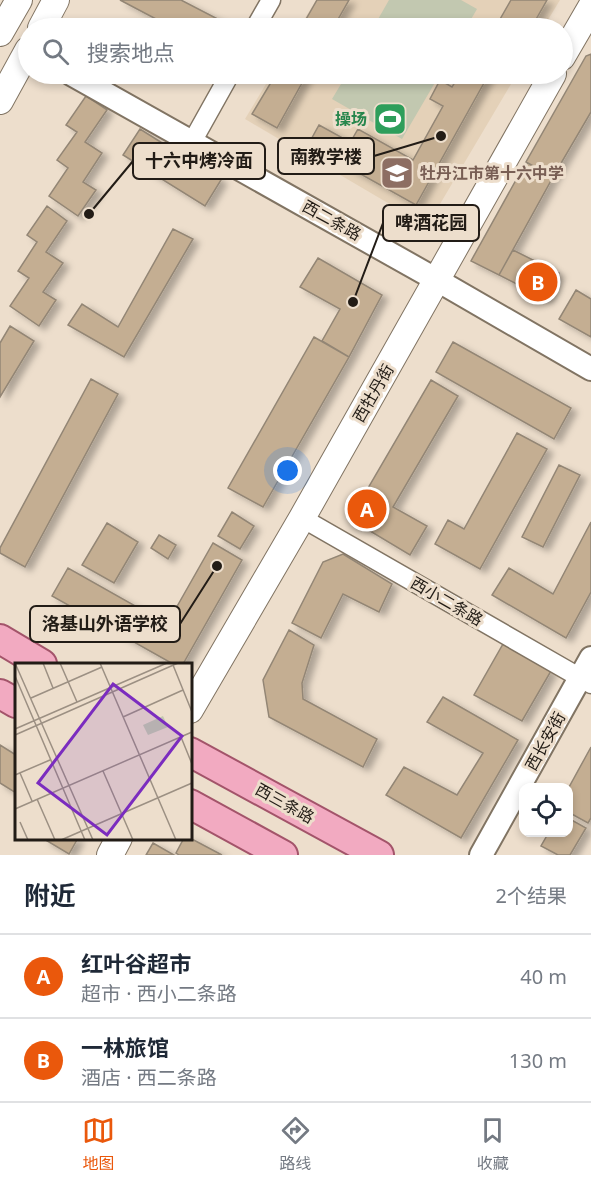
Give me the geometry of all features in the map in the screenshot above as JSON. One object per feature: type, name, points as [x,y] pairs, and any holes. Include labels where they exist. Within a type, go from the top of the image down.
[{"type":"main road","points":[[0,33],[19,0]]},
{"type":"main road","points":[[47,18],[57,0]]},
{"type":"main road","points":[[573,39],[590,10]]},
{"type":"main road","points":[[0,101],[18,68]]},
{"type":"main road","name":"西牡丹街","points":[[192,707],[302,518],[547,84]]},
{"type":"main road","points":[[0,639],[40,663]]},
{"type":"main road","points":[[0,694],[15,703]]},
{"type":"main road","name":"西三条路","points":[[192,753],[379,855]]},
{"type":"main road","points":[[192,805],[283,855]]},
{"type":"main road","points":[[110,855],[118,840]]},
{"type":"street","points":[[261,18],[271,0]]},
{"type":"street","points":[[0,33],[18,44]]},
{"type":"street","name":"西二条路","points":[[89,84],[591,369]]},
{"type":"street","points":[[192,142],[224,84]]},
{"type":"street","name":"西小二条路","points":[[302,518],[585,681]]},
{"type":"street","name":"西长安街","points":[[481,855],[585,681],[591,658]]},
{"type":"shaded area","points":[[316,0],[560,0],[549,18],[305,18]]},
{"type":"shaded area","name":"牡丹江市第十六中学","points":[[266,84],[511,84],[427,226],[245,119]]},
{"type":"green space","points":[[389,0],[461,0],[477,9],[472,18],[379,18]]},
{"type":"green space","name":"操场","points":[[341,84],[434,84],[402,139],[332,99]]},
{"type":"building","points":[[120,0],[181,0],[216,18],[154,18]]},
{"type":"building","points":[[317,0],[349,0],[339,18],[307,18]]},
{"type":"building","points":[[511,0],[547,0],[537,18],[501,18]]},
{"type":"building","points":[[591,54],[591,112],[553,177],[526,162],[570,84],[573,84],[573,79],[586,56]]},
{"type":"building","points":[[270,84],[301,84],[277,128],[252,114]]},
{"type":"building","points":[[438,84],[447,84],[452,87],[454,84],[483,84],[416,205],[339,162],[358,129],[413,160],[443,106],[430,99]]},
{"type":"building","points":[[86,96],[107,110],[85,142],[102,153],[83,182],[96,190],[78,216],[49,196],[68,168],[57,160],[77,132],[66,125]]},
{"type":"building","points":[[319,125],[350,142],[339,162],[308,145]]},
{"type":"building","points":[[140,129],[221,180],[205,206],[123,155]]},
{"type":"building","points":[[526,162],[553,177],[499,275],[471,261]]},
{"type":"building","points":[[47,206],[67,221],[46,252],[63,263],[43,292],[56,300],[39,326],[10,306],[29,278],[18,271],[37,242],[27,235]]},
{"type":"building","points":[[173,229],[193,239],[124,357],[68,325],[82,304],[118,327]]},
{"type":"building","points":[[513,250],[559,273],[546,299],[499,275]]},
{"type":"building","points":[[318,258],[382,295],[349,357],[322,341],[340,309],[300,287]]},
{"type":"building","points":[[576,290],[591,299],[591,337],[559,319]]},
{"type":"building","points":[[10,326],[34,341],[0,397],[0,343]]},
{"type":"building","points":[[314,337],[349,357],[263,507],[228,488]]},
{"type":"building","points":[[453,342],[571,408],[554,439],[436,372]]},
{"type":"building","points":[[91,379],[118,394],[25,567],[0,553],[0,548]]},
{"type":"building","points":[[431,380],[458,396],[393,507],[427,526],[410,555],[350,519]]},
{"type":"building","points":[[517,433],[547,449],[480,569],[435,544],[448,520],[464,529]]},
{"type":"building","points":[[559,465],[580,475],[543,547],[522,537]]},
{"type":"building","points":[[232,512],[254,526],[240,549],[218,536]]},
{"type":"building","points":[[591,522],[591,592],[566,638],[492,595],[509,568],[553,594]]},
{"type":"building","points":[[107,523],[138,542],[114,583],[82,565]]},
{"type":"building","points":[[159,535],[176,545],[168,559],[151,548]]},
{"type":"building","points":[[213,543],[242,560],[184,663],[171,663],[52,596],[68,568],[167,624]]},
{"type":"building","points":[[343,554],[392,584],[379,612],[343,594],[321,638],[292,623],[323,562]]},
{"type":"building","points":[[289,630],[314,645],[302,683],[303,699],[377,739],[363,767],[269,717],[263,680]]},
{"type":"building","points":[[503,644],[551,671],[522,721],[474,695]]},
{"type":"building","points":[[443,697],[518,740],[461,838],[386,795],[404,767],[457,795],[483,753],[427,722]]},
{"type":"building","points":[[0,745],[15,754],[15,792],[0,783]]},
{"type":"building","points":[[591,747],[591,818],[588,823],[573,815],[571,783]]},
{"type":"building","points":[[573,821],[586,828],[570,855],[558,855],[541,846],[546,837],[573,837]]},
{"type":"building","points":[[192,839],[222,855],[179,855],[176,853],[183,840]]},
{"type":"building","points":[[46,840],[77,840],[69,854]]},
{"type":"building","points":[[153,843],[174,855],[146,855]]},
{"type":"place","name":"操场","points":[[390,119]]},
{"type":"place","name":"南教学楼","points":[[441,136]]},
{"type":"place","name":"牡丹江市第十六中学","points":[[397,173]]},
{"type":"place","name":"十六中烤冷面","points":[[89,214]]},
{"type":"place","name":"一林旅馆","points":[[538,282]]},
{"type":"place","name":"啤酒花园","points":[[353,302]]},
{"type":"place","name":"红叶谷超市","points":[[367,509]]},
{"type":"place","name":"洛基山外语学校","points":[[217,566]]}]
